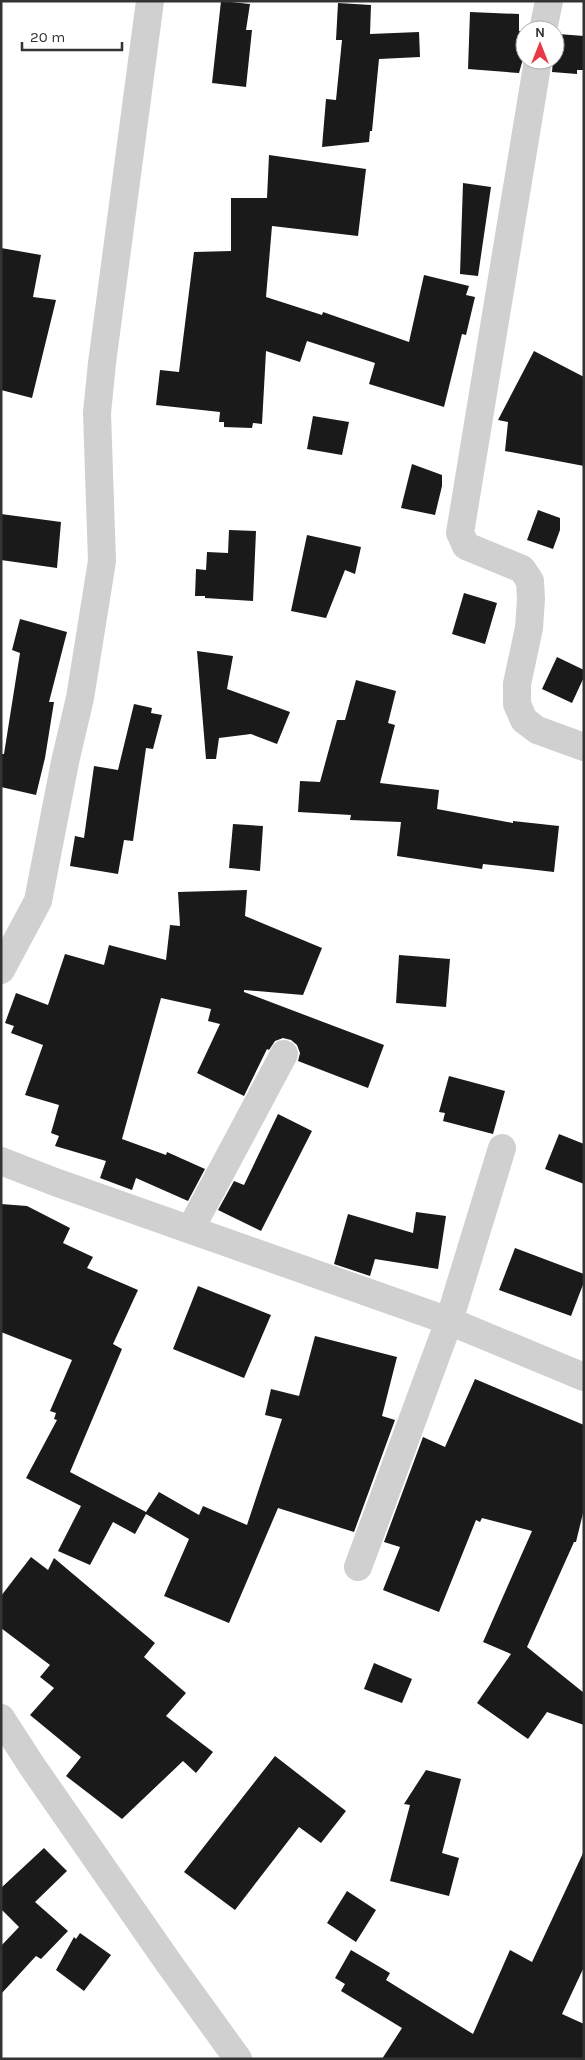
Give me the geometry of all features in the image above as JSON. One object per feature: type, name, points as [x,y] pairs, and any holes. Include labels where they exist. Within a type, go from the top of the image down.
[{"type":"street","points":[[1,970],[38,901],[64,762],[80,698],[102,561],[97,412],[150,1]]},
{"type":"street","points":[[545,20],[549,1]]},
{"type":"street","points":[[536,70],[460,533],[466,546],[522,569],[530,581],[529,628],[517,684],[517,704],[524,720],[537,730],[584,747]]},
{"type":"street","points":[[190,1230],[284,1054]]},
{"type":"street","points":[[358,1567],[449,1322],[502,1148]]},
{"type":"street","points":[[1,1161],[449,1322],[584,1377]]},
{"type":"street","points":[[1,1718],[32,1766],[168,1962],[238,2059]]},
{"type":"building","points":[[221,1],[250,4],[246,30],[252,30],[246,87],[212,83]]},
{"type":"building","points":[[338,3],[371,5],[370,34],[419,32],[420,57],[379,59],[372,131],[370,131],[369,142],[322,147],[326,99],[336,100],[342,40],[336,40]]},
{"type":"building","points":[[470,12],[519,14],[519,20],[515,20],[515,70],[520,70],[519,73],[468,69]]},
{"type":"building","points":[[565,35],[584,36],[584,70],[577,70],[577,74],[552,72],[552,70],[565,70]]},
{"type":"building","points":[[269,155],[366,169],[358,236],[272,226],[266,297],[322,315],[323,312],[409,342],[424,275],[469,286],[466,295],[475,297],[466,335],[462,334],[444,407],[369,384],[375,363],[307,341],[300,362],[266,351],[262,424],[253,423],[252,428],[224,427],[224,422],[219,422],[220,412],[156,405],[160,370],[179,372],[194,252],[231,251],[231,198],[267,198]]},
{"type":"building","points":[[463,183],[491,187],[478,276],[460,274]]},
{"type":"building","points":[[1,248],[41,255],[33,297],[56,300],[32,398],[1,390]]},
{"type":"building","points":[[534,351],[584,377],[584,466],[505,451],[508,422],[498,420]]},
{"type":"building","points":[[313,416],[349,422],[342,455],[307,449]]},
{"type":"building","points":[[412,464],[442,475],[442,486],[435,515],[401,508]]},
{"type":"building","points":[[538,510],[560,518],[560,530],[553,549],[527,540]]},
{"type":"building","points":[[1,514],[61,522],[57,568],[1,560]]},
{"type":"building","points":[[229,530],[256,531],[253,601],[195,596],[196,569],[206,570],[207,552],[228,553]]},
{"type":"building","points":[[307,535],[361,547],[355,574],[345,570],[326,618],[291,611]]},
{"type":"building","points":[[464,593],[497,603],[485,644],[452,634]]},
{"type":"building","points":[[20,619],[67,632],[49,702],[54,702],[45,758],[36,795],[1,787],[1,754],[4,754],[20,653],[12,650]]},
{"type":"building","points":[[197,651],[233,656],[227,689],[290,712],[277,744],[251,734],[219,738],[216,759],[206,759]]},
{"type":"building","points":[[557,657],[584,670],[584,677],[572,703],[542,689]]},
{"type":"building","points":[[356,680],[396,691],[388,723],[395,725],[380,783],[439,790],[437,809],[513,823],[513,821],[559,826],[554,872],[483,864],[482,869],[397,856],[401,822],[350,820],[351,815],[298,812],[300,781],[320,782],[337,720],[345,720]]},
{"type":"building","points":[[134,704],[152,708],[151,713],[162,715],[153,749],[146,748],[133,841],[124,840],[118,874],[70,866],[75,836],[84,838],[94,766],[118,770]]},
{"type":"building","points":[[233,824],[263,826],[260,871],[229,868]]},
{"type":"building","points":[[247,890],[245,916],[322,948],[303,995],[244,990],[244,992],[384,1045],[368,1088],[298,1061],[300,1053],[297,1045],[291,1040],[283,1038],[275,1041],[269,1050],[267,1049],[244,1096],[197,1073],[220,1024],[208,1021],[211,1009],[161,998],[122,1139],[166,1155],[167,1152],[205,1169],[188,1201],[136,1178],[132,1190],[100,1178],[106,1161],[55,1146],[59,1136],[51,1133],[59,1105],[25,1095],[43,1045],[11,1033],[14,1026],[5,1023],[16,993],[48,1005],[65,954],[104,965],[109,945],[166,960],[170,925],[180,926],[178,892]]},
{"type":"building","points":[[399,955],[450,959],[446,1007],[396,1003]]},
{"type":"building","points":[[449,1076],[505,1091],[493,1134],[443,1121],[445,1113],[439,1112]]},
{"type":"building","points":[[278,1114],[312,1131],[261,1231],[218,1210],[234,1181],[244,1185]]},
{"type":"building","points":[[559,1134],[584,1144],[584,1184],[545,1169]]},
{"type":"building","points":[[1,1204],[27,1206],[70,1228],[63,1243],[93,1257],[87,1268],[138,1290],[113,1344],[122,1349],[70,1472],[146,1512],[159,1492],[199,1515],[203,1506],[247,1525],[282,1419],[265,1415],[271,1389],[299,1396],[315,1336],[397,1357],[382,1416],[395,1420],[354,1532],[278,1508],[229,1623],[164,1596],[189,1539],[146,1514],[135,1534],[113,1522],[90,1565],[58,1551],[81,1506],[26,1478],[57,1420],[54,1419],[56,1413],[50,1411],[72,1360],[1,1332]]},
{"type":"building","points":[[416,1212],[446,1216],[438,1269],[375,1259],[370,1276],[334,1264],[348,1214],[413,1233]]},
{"type":"building","points":[[515,1248],[584,1274],[584,1282],[571,1316],[499,1290]]},
{"type":"building","points":[[198,1286],[271,1315],[244,1378],[173,1349]]},
{"type":"building","points":[[475,1379],[584,1425],[584,1509],[576,1542],[574,1542],[527,1647],[584,1693],[584,1725],[547,1712],[528,1739],[477,1703],[511,1654],[483,1642],[532,1531],[482,1518],[480,1522],[476,1520],[439,1612],[383,1590],[400,1547],[384,1542],[423,1437],[445,1447]]},
{"type":"building","points":[[31,1557],[48,1570],[54,1558],[155,1643],[144,1657],[186,1693],[166,1716],[213,1752],[196,1773],[183,1761],[122,1819],[66,1776],[81,1757],[30,1715],[54,1688],[40,1677],[50,1665],[1,1628],[1,1596]]},
{"type":"building","points":[[374,1663],[412,1679],[402,1703],[364,1689]]},
{"type":"building","points":[[275,1756],[346,1811],[321,1843],[299,1827],[235,1910],[184,1872]]},
{"type":"building","points":[[426,1770],[461,1779],[442,1853],[459,1858],[449,1896],[390,1881],[410,1805],[404,1804]]},
{"type":"building","points":[[44,1848],[67,1871],[35,1902],[68,1931],[41,1959],[36,1956],[1,1994],[1,1946],[19,1927],[1,1909],[1,1888]]},
{"type":"building","points":[[584,1851],[584,1967],[562,2014],[584,2024],[584,2059],[382,2059],[402,2028],[341,1991],[345,1984],[335,1978],[351,1950],[390,1973],[386,1980],[473,2034],[510,1950],[532,1962]]},
{"type":"building","points":[[347,1891],[376,1910],[356,1942],[327,1923]]},
{"type":"building","points":[[80,1933],[111,1955],[84,1991],[56,1970],[74,1937],[76,1939]]}]
